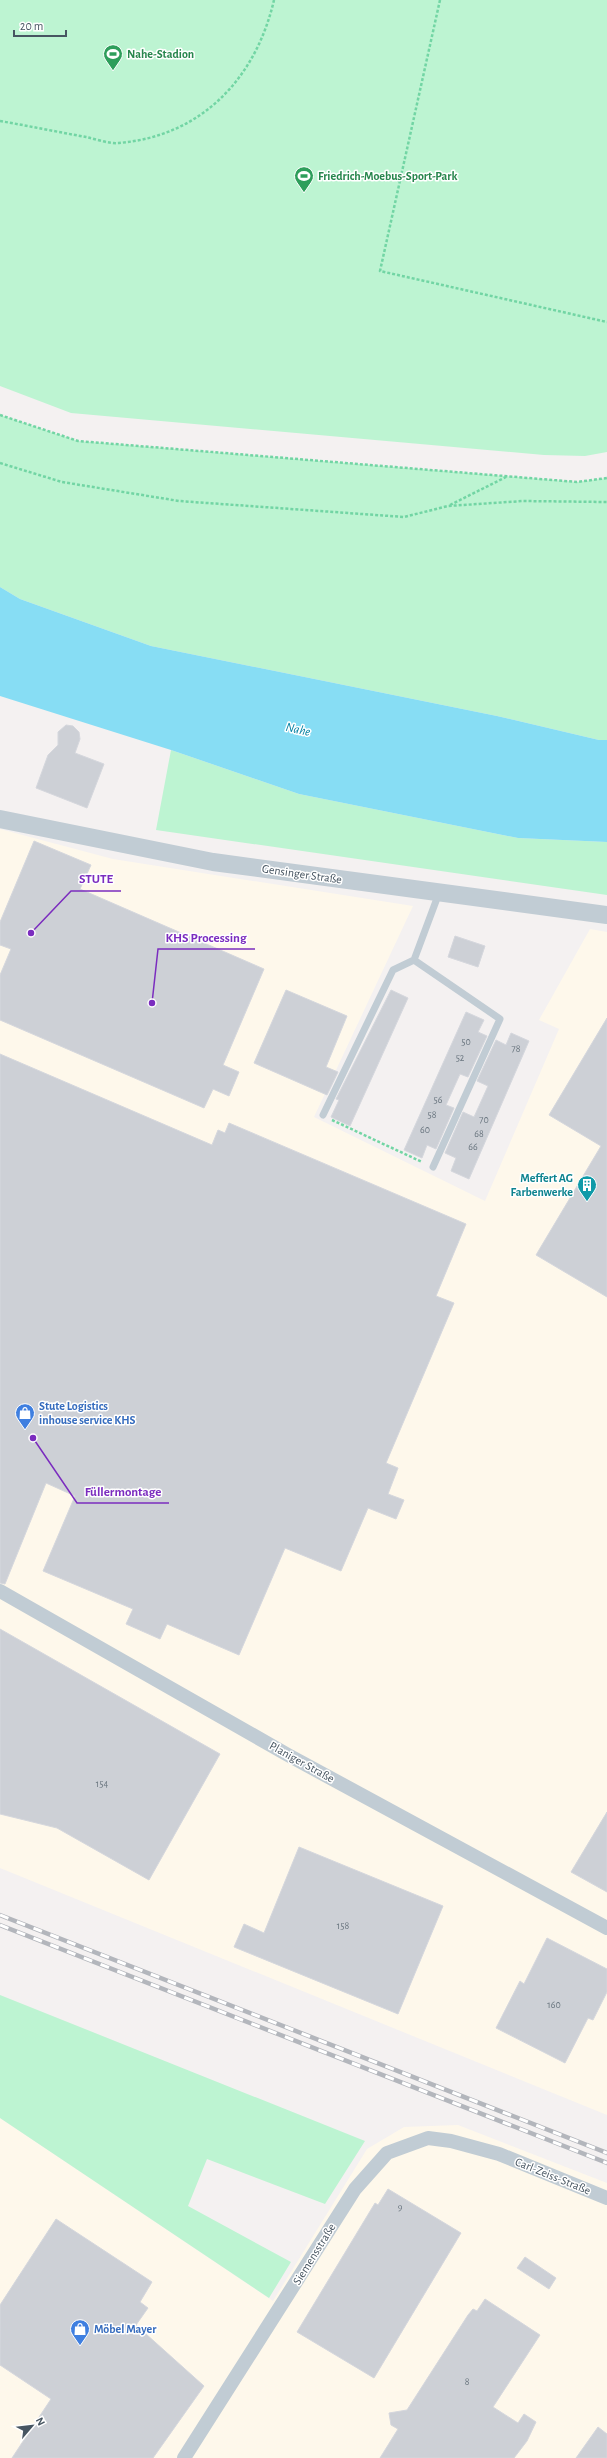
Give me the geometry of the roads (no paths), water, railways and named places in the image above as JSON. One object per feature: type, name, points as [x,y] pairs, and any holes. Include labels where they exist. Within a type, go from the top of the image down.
[{"type":"street","name":"Gensinger Straße","points":[[0,819],[213,862],[607,915]]},
{"type":"street","name":"Planiger Straße","points":[[0,1591],[288,1755],[607,1928]]},
{"type":"street","name":"Siemensstraße","points":[[184,2458],[355,2189],[374,2165],[387,2153],[428,2138],[451,2141],[499,2154]]},
{"type":"street","name":"Carl-Zeiss-Straße","points":[[499,2154],[607,2198]]},
{"type":"lane","points":[[323,1115],[393,970],[414,960],[440,892]]},
{"type":"lane","points":[[414,960],[500,1019],[433,1167]]},
{"type":"water","name":"Nahe","points":[[0,587],[20,599],[151,646],[497,716],[599,740],[607,740],[607,842],[518,838],[299,794],[171,750],[0,696]]},
{"type":"railway","points":[[0,1915],[607,2153]]},
{"type":"railway","points":[[0,1925],[607,2163]]},
{"type":"place","name":"Nahe-Stadion","points":[[113,71]]},
{"type":"place","name":"Friedrich-Moebus-Sport-Park","points":[[304,193]]},
{"type":"place","name":"STUTE","points":[[31,933]]},
{"type":"place","name":"KHS Processing","points":[[152,1003]]},
{"type":"place","name":"Meffert AG Farbenwerke","points":[[587,1202]]},
{"type":"place","name":"Stute Logistics inhouse service KHS","points":[[25,1430]]},
{"type":"place","name":"Füllermontage","points":[[33,1438]]},
{"type":"place","name":"Möbel Mayer","points":[[80,2346]]}]
